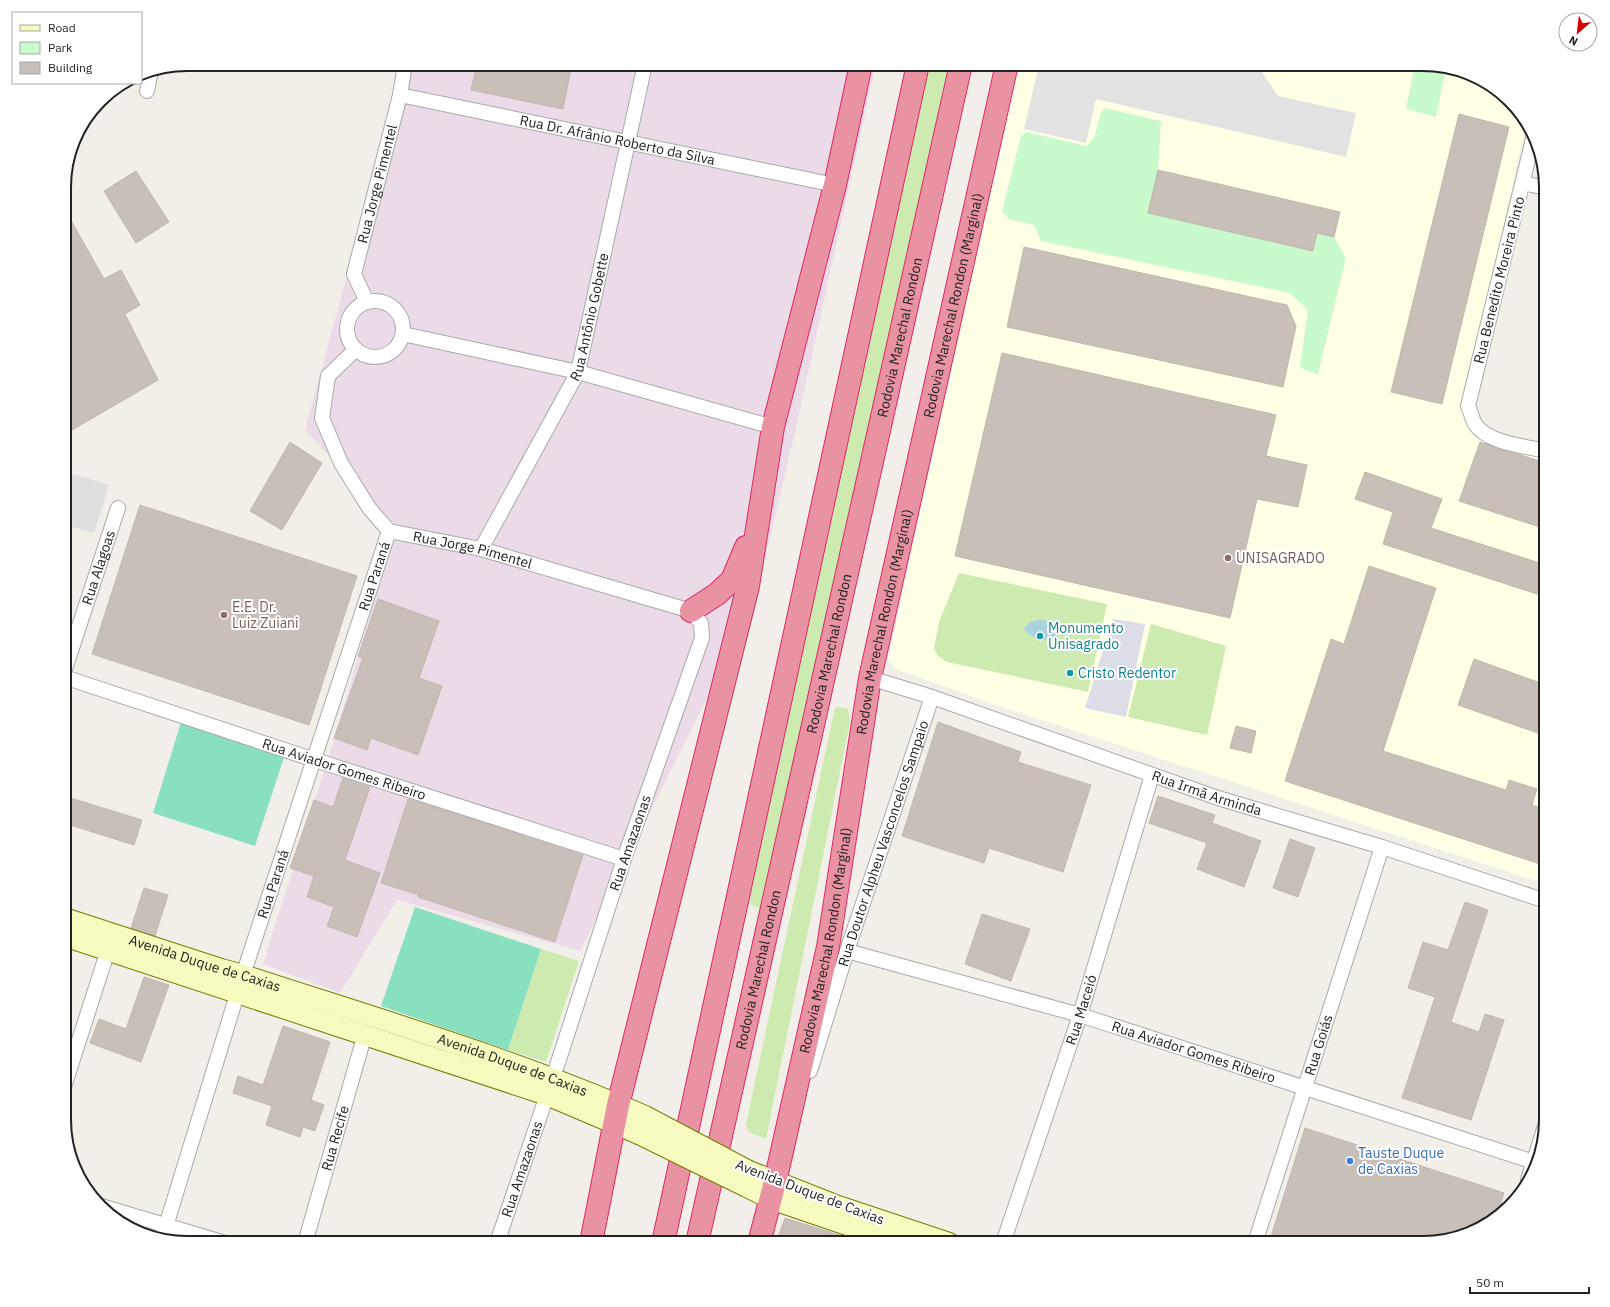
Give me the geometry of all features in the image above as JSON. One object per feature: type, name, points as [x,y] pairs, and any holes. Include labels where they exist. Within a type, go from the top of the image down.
[{"type":"highway","points":[[592,1236],[616,1114],[748,586],[773,426],[835,185],[859,71]]},
{"type":"highway","points":[[665,1236],[916,71]]},
{"type":"highway","name":"Rodovia Marechal Rondon","points":[[699,1236],[959,71]]},
{"type":"highway","name":"Rodovia Marechal Rondon (Marginal)","points":[[773,1190],[828,947],[870,678],[1005,71]]},
{"type":"highway","points":[[691,611],[717,594],[732,580],[760,516]]},
{"type":"highway","name":"Rua Doutor Alpheu Vasconcelos Sampaio","points":[[761,1236],[773,1190]]},
{"type":"main road","name":"Avenida Duque de Caxias","points":[[71,920],[221,969],[241,984],[364,1034],[550,1086]]},
{"type":"main road","name":"Avenida Duque de Caxias","points":[[71,938],[108,950],[241,984],[550,1086],[642,1125],[748,1179],[883,1236]]},
{"type":"main road","name":"Avenida Duque de Caxias","points":[[773,1190],[838,1206],[928,1236]]},
{"type":"street","name":"Rua Jorge Pimentel","points":[[367,302],[354,274],[400,95],[404,71]]},
{"type":"street","name":"Rua Antônio Gobette","points":[[480,549],[578,372],[644,71]]},
{"type":"street","points":[[147,91],[150,77]]},
{"type":"street","name":"Rua Dr. Afrânio Roberto da Silva","points":[[400,95],[835,185]]},
{"type":"street","name":"Rua Benedito Moreira Pinto","points":[[1531,146],[1468,406],[1475,423],[1483,433],[1497,440],[1539,449]]},
{"type":"street","points":[[1523,183],[1539,186]]},
{"type":"street","points":[[367,302],[381,302],[393,307],[399,313],[403,321],[403,334],[398,346],[392,353],[383,357],[373,358],[355,350],[350,342],[347,332],[348,322],[351,314],[367,302]]},
{"type":"street","points":[[403,334],[578,372],[773,426]]},
{"type":"street","points":[[355,350],[328,376],[322,418],[341,463],[369,508],[389,530]]},
{"type":"street","name":"Rua Alagoas","points":[[71,651],[118,508]]},
{"type":"street","name":"Rua Jorge Pimentel","points":[[389,530],[480,549],[691,611]]},
{"type":"street","name":"Rua Paraná","points":[[164,1234],[241,984],[389,530]]},
{"type":"street","name":"Rua Amazaonas","points":[[499,1236],[624,859],[702,638],[701,623],[691,611]]},
{"type":"street","name":"Rua Irmã Arminda","points":[[870,678],[932,697],[1218,798],[1382,847],[1539,899]]},
{"type":"street","name":"Rua Aviador Gomes Ribeiro","points":[[71,679],[315,760],[624,859]]},
{"type":"street","name":"Rua Doutor Alpheu Vasconcelos Sampaio","points":[[773,1190],[847,951],[932,697]]},
{"type":"street","name":"Rua Maceió","points":[[1005,1236],[1080,1015],[1152,775]]},
{"type":"street","name":"Rua Goiás","points":[[1257,1236],[1382,847]]},
{"type":"street","points":[[71,1065],[108,950]]},
{"type":"street","name":"Rua Aviador Gomes Ribeiro","points":[[847,951],[1080,1015],[1531,1162]]},
{"type":"street","name":"Rua Recife","points":[[307,1236],[364,1034]]},
{"type":"street","points":[[115,1210],[202,1236]]},
{"type":"shaded area","points":[[397,71],[874,71],[797,423],[754,606],[580,951],[397,900],[340,993],[263,964],[336,733],[396,526],[305,430],[385,135]]},
{"type":"shaded area","name":"UNISAGRADO","points":[[1016,71],[1430,71],[1460,77],[1474,83],[1493,95],[1505,105],[1524,132],[1463,409],[1483,437],[1539,453],[1539,882],[999,706],[896,669],[888,660]]},
{"type":"shaded area","points":[[1037,71],[1258,71],[1262,72],[1278,96],[1356,113],[1346,157],[1096,99],[1086,143],[1024,129]]},
{"type":"shaded area","points":[[71,473],[109,485],[94,533],[71,527]]},
{"type":"shaded area","points":[[1113,619],[1145,624],[1126,717],[1085,708]]},
{"type":"green space","points":[[925,71],[948,71],[763,910],[741,900]]},
{"type":"green space","points":[[1414,71],[1445,73],[1436,117],[1406,109]]},
{"type":"green space","points":[[1105,108],[1161,121],[1158,170],[1148,213],[1313,251],[1317,233],[1334,237],[1346,258],[1318,374],[1305,370],[1300,366],[1308,310],[1290,293],[1041,241],[1034,225],[1009,219],[1002,211],[1021,136],[1027,132],[1086,146],[1094,138],[1100,118]]},
{"type":"green space","points":[[959,573],[1107,604],[1088,692],[947,662],[938,656],[934,649],[939,622]]},
{"type":"green space","points":[[1151,624],[1226,646],[1207,735],[1128,717]]},
{"type":"green space","points":[[835,707],[848,709],[850,722],[766,1139],[749,1132],[746,1124]]},
{"type":"green space","points":[[182,719],[285,754],[255,846],[153,813]]},
{"type":"green space","points":[[415,907],[541,949],[508,1050],[381,1006]]},
{"type":"green space","points":[[541,949],[579,961],[546,1062],[508,1050]]},
{"type":"water","points":[[1041,620],[1055,623],[1064,631],[1054,638],[1044,640],[1033,637],[1024,629],[1032,621]]},
{"type":"building","points":[[475,71],[571,71],[563,109],[471,90]]},
{"type":"building","points":[[1459,114],[1509,127],[1442,404],[1391,392]]},
{"type":"building","points":[[1158,170],[1340,212],[1334,237],[1317,233],[1313,251],[1148,213]]},
{"type":"building","points":[[136,171],[169,222],[136,243],[104,191]]},
{"type":"building","points":[[71,220],[104,279],[121,270],[140,305],[125,314],[158,380],[72,430]]},
{"type":"building","points":[[1024,247],[1287,305],[1296,326],[1283,387],[1007,327]]},
{"type":"building","points":[[1002,353],[1276,415],[1266,456],[1307,465],[1298,507],[1257,499],[1230,618],[955,556]]},
{"type":"building","points":[[290,442],[322,463],[282,530],[250,511]]},
{"type":"building","points":[[1480,442],[1539,461],[1539,527],[1459,501]]},
{"type":"building","points":[[1365,472],[1442,499],[1431,528],[1539,563],[1539,595],[1383,544],[1393,512],[1355,499]]},
{"type":"building","name":"E.E. Dr. Luiz Zuiani","points":[[140,505],[357,576],[309,725],[92,654]]},
{"type":"building","points":[[1369,566],[1436,588],[1383,751],[1506,790],[1509,780],[1537,789],[1532,805],[1539,808],[1539,864],[1285,781],[1331,639],[1344,644]]},
{"type":"building","points":[[378,599],[439,621],[419,678],[442,686],[418,755],[371,738],[367,750],[334,738],[363,658],[358,656]]},
{"type":"building","points":[[1474,659],[1539,682],[1539,734],[1458,705]]},
{"type":"building","points":[[938,722],[1021,752],[1018,762],[1091,785],[1063,872],[989,848],[984,863],[902,836]]},
{"type":"building","points":[[1236,726],[1256,731],[1251,753],[1230,748]]},
{"type":"building","points":[[343,778],[370,787],[345,860],[380,873],[357,937],[327,926],[334,907],[307,897],[314,876],[290,868],[314,800],[333,807]]},
{"type":"building","points":[[1158,796],[1215,815],[1212,823],[1261,841],[1244,887],[1197,869],[1207,843],[1149,823]]},
{"type":"building","points":[[71,798],[142,820],[134,845],[71,825]]},
{"type":"building","points":[[408,799],[583,855],[555,942],[418,897],[419,895],[381,883]]},
{"type":"building","points":[[1290,839],[1315,848],[1298,897],[1273,888]]},
{"type":"building","points":[[144,888],[168,895],[155,936],[131,928]]},
{"type":"building","points":[[1465,902],[1488,910],[1451,1022],[1479,1032],[1485,1014],[1504,1020],[1471,1120],[1402,1098],[1435,997],[1408,988],[1423,942],[1448,950]]},
{"type":"building","points":[[982,914],[1030,929],[1011,981],[965,964]]},
{"type":"building","points":[[144,977],[169,985],[141,1062],[90,1043],[99,1019],[126,1029]]},
{"type":"building","points":[[283,1026],[330,1042],[311,1100],[324,1105],[315,1131],[303,1127],[300,1137],[266,1125],[272,1106],[233,1093],[238,1076],[263,1085]]},
{"type":"building","name":"Tauste Duque de Caxias","points":[[1305,1128],[1504,1193],[1500,1206],[1487,1216],[1460,1230],[1438,1235],[1271,1236]]},
{"type":"building","points":[[785,1218],[842,1236],[779,1236]]},
{"type":"place","name":"UNISAGRADO","points":[[1228,558]]},
{"type":"place","name":"E.E. Dr. Luiz Zuiani","points":[[224,615]]},
{"type":"place","name":"Monumento Unisagrado","points":[[1040,636]]},
{"type":"place","name":"Cristo Redentor","points":[[1070,673]]},
{"type":"place","name":"Tauste Duque de Caxias","points":[[1350,1161]]}]
